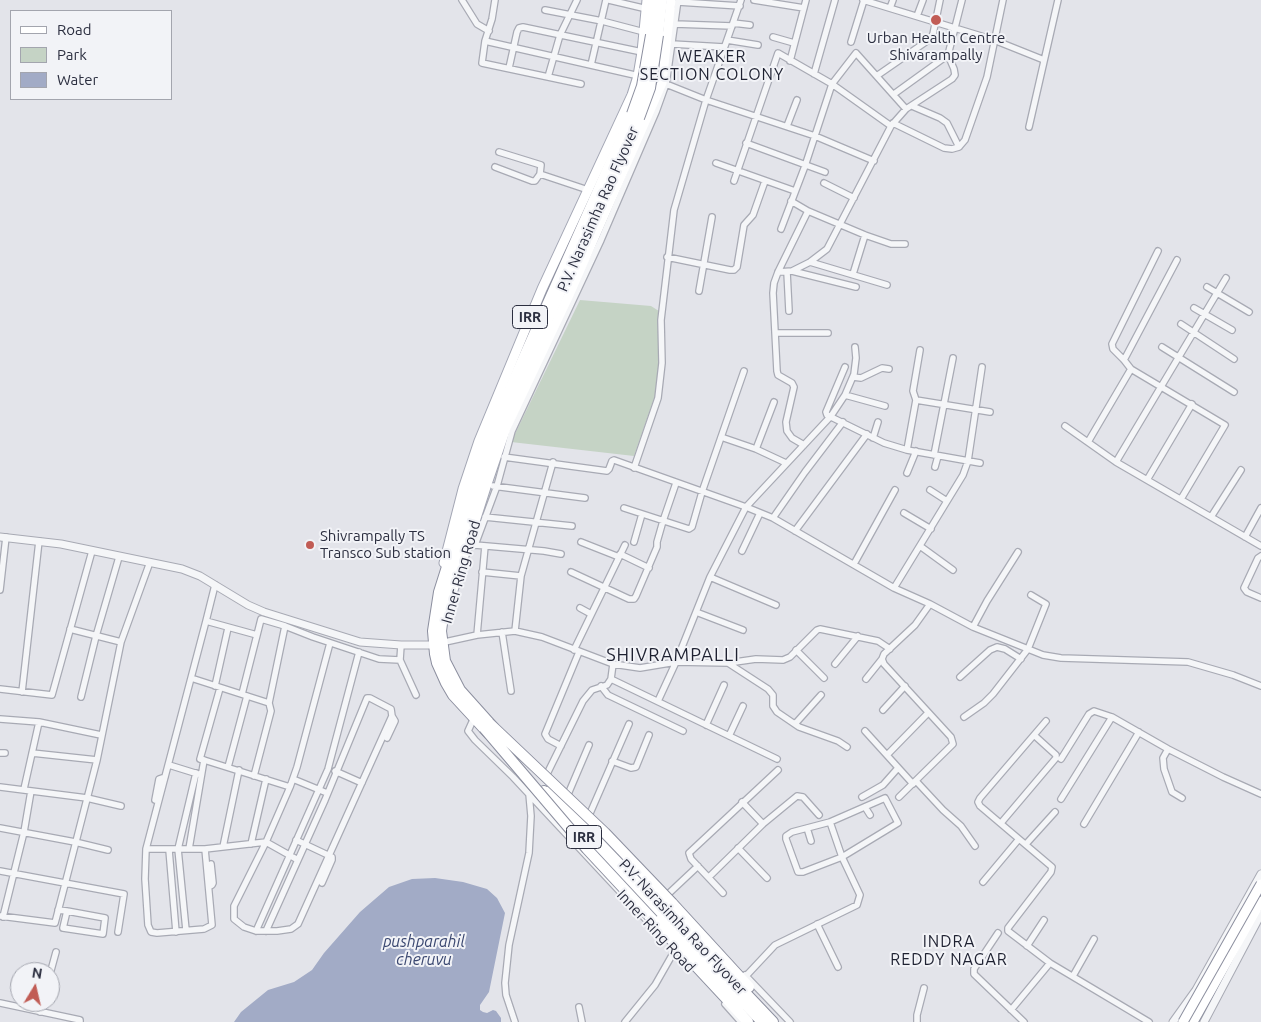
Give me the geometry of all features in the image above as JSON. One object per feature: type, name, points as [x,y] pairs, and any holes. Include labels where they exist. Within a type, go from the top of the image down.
[{"type":"highway","name":"P.V. Narasimha Rao Flyover","points":[[654,0],[649,53],[638,99],[487,440],[439,592],[433,631],[434,647],[437,663],[453,694],[487,726],[773,1022]]},
{"type":"highway","name":"P.V. Narasimha Rao Flyover","points":[[662,0],[654,70],[646,102],[503,420],[484,472],[446,594],[441,631],[445,661],[460,690],[487,726],[762,1022]]},
{"type":"highway","points":[[487,726],[594,821],[781,1022]]},
{"type":"highway","points":[[487,726],[582,843],[748,1022]]},
{"type":"main road","name":"Inner Ring Road","points":[[664,898],[586,822],[467,697],[451,669],[444,642],[444,631],[447,611],[471,546],[487,484],[506,428],[569,295],[664,84],[676,1]]},
{"type":"main road","name":"Inner Ring Road","points":[[647,5],[642,52],[638,76],[632,95],[542,289],[479,441],[456,514],[432,608],[430,643],[434,664],[443,685],[454,701],[758,1022]]},
{"type":"main road","points":[[1183,1022],[1257,886]]},
{"type":"main road","points":[[1193,1022],[1261,901]]},
{"type":"street","points":[[462,0],[477,24],[489,31]]},
{"type":"street","points":[[495,0],[489,31],[485,41],[482,63],[581,84]]},
{"type":"street","points":[[548,77],[560,35],[577,0]]},
{"type":"street","points":[[591,65],[607,0],[647,5]]},
{"type":"street","points":[[754,0],[804,8]]},
{"type":"street","points":[[790,60],[806,0]]},
{"type":"street","points":[[814,74],[835,0]]},
{"type":"street","points":[[851,42],[864,0],[994,40],[1044,60]]},
{"type":"street","points":[[890,8],[893,0]]},
{"type":"street","points":[[918,16],[923,0]]},
{"type":"street","points":[[878,76],[930,39],[933,34],[940,0]]},
{"type":"street","points":[[894,94],[948,55],[962,0]]},
{"type":"street","points":[[734,181],[755,115],[778,53],[832,84],[892,125],[944,148],[952,149],[959,147],[966,140],[987,77],[1003,0]]},
{"type":"street","points":[[1029,127],[1058,0]]},
{"type":"street","points":[[561,554],[471,546],[486,517],[497,486],[512,431],[601,240],[664,84],[675,24],[676,1],[741,3],[706,100],[674,210],[661,320],[662,363],[658,398],[634,468]]},
{"type":"street","points":[[545,10],[602,21],[644,32]]},
{"type":"street","points":[[675,24],[750,25]]},
{"type":"street","points":[[509,68],[517,32],[519,28],[523,27],[642,52]]},
{"type":"street","points":[[773,37],[794,43]]},
{"type":"street","points":[[485,41],[638,76],[664,84],[815,136],[874,161]]},
{"type":"street","points":[[672,44],[758,45]]},
{"type":"street","points":[[781,229],[805,166],[832,84],[856,53],[909,108],[940,118],[947,123],[959,147]]},
{"type":"street","points":[[789,272],[810,262],[827,249],[892,125],[909,108],[952,79],[955,74],[948,55]]},
{"type":"street","points":[[787,126],[797,100]]},
{"type":"street","points":[[746,143],[805,166],[826,172]]},
{"type":"street","points":[[495,167],[532,181],[540,174],[541,165],[499,152]]},
{"type":"street","points":[[716,164],[795,191]]},
{"type":"street","points":[[540,174],[588,190]]},
{"type":"street","points":[[667,257],[734,270],[737,266],[744,225],[753,215],[765,181]]},
{"type":"street","points":[[824,183],[854,198]]},
{"type":"street","points":[[791,201],[840,226],[891,244],[905,244]]},
{"type":"street","points":[[804,445],[792,438],[787,432],[786,422],[794,387],[792,383],[778,375],[773,293],[778,272],[808,211]]},
{"type":"street","points":[[699,291],[712,217]]},
{"type":"street","points":[[853,274],[865,235]]},
{"type":"street","points":[[1158,251],[1114,338],[1113,350],[1131,369],[1225,425],[1181,499]]},
{"type":"street","points":[[1124,360],[1177,260]]},
{"type":"street","points":[[810,262],[887,285]]},
{"type":"street","points":[[778,272],[789,272],[856,287]]},
{"type":"street","points":[[789,272],[789,312]]},
{"type":"street","points":[[1116,462],[1226,278]]},
{"type":"street","points":[[1207,287],[1249,312]]},
{"type":"street","points":[[1194,308],[1232,330]]},
{"type":"street","points":[[1181,324],[1234,359]]},
{"type":"street","points":[[776,333],[828,333]]},
{"type":"street","points":[[658,701],[676,662],[710,577],[746,507],[830,416],[845,395],[853,377],[856,358],[855,347]]},
{"type":"street","points":[[1162,348],[1234,392]]},
{"type":"street","points":[[907,450],[916,400],[912,391],[920,350]]},
{"type":"street","points":[[935,467],[953,358]]},
{"type":"street","points":[[845,367],[826,412],[827,415],[884,443],[907,450],[980,464]]},
{"type":"street","points":[[894,588],[963,475],[968,461],[982,367]]},
{"type":"street","points":[[853,377],[861,378],[882,368],[889,369]]},
{"type":"street","points":[[1088,442],[1131,369]]},
{"type":"street","points":[[624,508],[689,530],[744,371]]},
{"type":"street","points":[[845,395],[885,406]]},
{"type":"street","points":[[916,400],[990,412]]},
{"type":"street","points":[[756,449],[774,402]]},
{"type":"street","points":[[1147,480],[1192,404]]},
{"type":"street","points":[[773,518],[843,422]]},
{"type":"street","points":[[873,438],[878,422]]},
{"type":"street","points":[[1064,426],[1116,462],[1261,546]]},
{"type":"street","points":[[794,531],[867,434]]},
{"type":"street","points":[[721,437],[756,449],[786,463]]},
{"type":"street","points":[[907,473],[916,451]]},
{"type":"street","points":[[504,457],[607,470],[613,460],[746,507],[773,518],[894,588],[974,627],[1043,655],[1061,658],[1188,662],[1233,675],[1261,686]]},
{"type":"street","points":[[515,631],[521,576],[552,462]]},
{"type":"street","points":[[1211,517],[1241,470]]},
{"type":"street","points":[[571,572],[629,599],[634,599],[657,547],[663,521],[676,482]]},
{"type":"street","points":[[487,484],[585,498]]},
{"type":"street","points":[[854,564],[895,490]]},
{"type":"street","points":[[930,490],[947,501]]},
{"type":"street","points":[[1245,537],[1261,508]]},
{"type":"street","points":[[742,550],[760,513]]},
{"type":"street","points":[[634,542],[642,514]]},
{"type":"street","points":[[904,514],[930,529]]},
{"type":"street","points":[[486,517],[572,526]]},
{"type":"street","points":[[0,590],[3,537],[39,541],[182,569],[200,576],[248,605],[264,612],[360,642],[430,643]]},
{"type":"street","points":[[22,692],[39,541]]},
{"type":"street","points":[[581,542],[648,568]]},
{"type":"street","points":[[561,746],[548,739],[545,734],[591,614],[625,545]]},
{"type":"street","points":[[477,635],[485,546]]},
{"type":"street","points":[[920,546],[953,570]]},
{"type":"street","points":[[0,689],[52,695],[92,550]]},
{"type":"street","points":[[974,627],[987,601],[1018,552]]},
{"type":"street","points":[[1261,556],[1258,558],[1244,588],[1247,592],[1261,598]]},
{"type":"street","points":[[81,697],[96,636],[119,557]]},
{"type":"street","points":[[31,791],[24,832],[2,916],[55,923],[97,760],[121,642],[150,562]]},
{"type":"street","points":[[482,572],[521,576]]},
{"type":"street","points":[[710,577],[776,605]]},
{"type":"street","points":[[205,849],[212,925],[204,929],[151,932],[148,925],[145,879],[146,849],[215,585]]},
{"type":"street","points":[[964,717],[984,703],[1028,650],[1046,604],[1031,595]]},
{"type":"street","points":[[866,679],[884,654],[915,625],[930,604]]},
{"type":"street","points":[[580,608],[591,614]]},
{"type":"street","points":[[696,612],[743,630]]},
{"type":"street","points":[[228,767],[261,619],[379,659],[400,660]]},
{"type":"street","points":[[206,621],[257,635]]},
{"type":"street","points":[[254,776],[271,711],[269,703],[285,626]]},
{"type":"street","points":[[305,634],[312,627]]},
{"type":"street","points":[[312,627],[313,637]]},
{"type":"street","points":[[228,628],[218,687],[200,759],[290,787]]},
{"type":"street","points":[[70,629],[121,642]]},
{"type":"street","points":[[444,642],[477,635],[515,631],[542,637],[614,664],[640,668],[676,662],[728,663],[756,659],[784,660],[817,630],[878,640],[890,649]]},
{"type":"street","points":[[502,632],[511,691]]},
{"type":"street","points":[[835,664],[858,636]]},
{"type":"street","points":[[330,643],[293,779],[266,842],[234,906],[234,919],[244,927],[256,931],[266,931],[291,929],[298,924],[392,716]]},
{"type":"street","points":[[386,643],[401,645],[430,643]]},
{"type":"street","points":[[401,645],[400,660],[416,695]]},
{"type":"street","points":[[960,677],[990,650],[997,647],[1005,649],[1021,658]]},
{"type":"street","points":[[796,650],[824,678]]},
{"type":"street","points":[[256,931],[328,769],[359,652]]},
{"type":"street","points":[[882,659],[884,664],[951,737],[953,744],[899,797]]},
{"type":"street","points":[[728,663],[768,689],[773,695],[774,706],[777,712],[795,724],[838,741],[847,747]]},
{"type":"street","points":[[545,779],[583,700],[592,690],[607,685],[611,679],[614,664]]},
{"type":"street","points":[[191,678],[269,703]]},
{"type":"street","points":[[611,679],[777,759]]},
{"type":"street","points":[[706,725],[724,685]]},
{"type":"street","points":[[600,686],[608,695],[683,731]]},
{"type":"street","points":[[883,710],[905,686]]},
{"type":"street","points":[[795,724],[821,695]]},
{"type":"street","points":[[266,931],[337,772],[367,698],[391,709],[395,721],[387,738]]},
{"type":"street","points":[[729,736],[743,706]]},
{"type":"street","points":[[1061,758],[1089,714],[1094,710],[1112,717],[1168,749],[1223,777],[1261,794]]},
{"type":"street","points":[[887,755],[928,713]]},
{"type":"street","points":[[1061,799],[1112,717]]},
{"type":"street","points":[[0,719],[39,722],[102,735]]},
{"type":"street","name":"Inner Ring Road","points":[[473,720],[468,731],[741,1022]]},
{"type":"street","points":[[1046,721],[978,800],[980,806],[1049,863],[1052,870],[1007,930],[1050,962],[1148,1022]]},
{"type":"street","points":[[24,789],[39,722]]},
{"type":"street","points":[[586,822],[629,724]]},
{"type":"street","points":[[865,731],[898,768],[961,826],[975,846]]},
{"type":"street","points":[[1084,824],[1139,732]]},
{"type":"street","points":[[612,761],[631,768],[636,767],[650,735]]},
{"type":"street","points":[[1001,823],[1056,758],[1056,755],[1034,735]]},
{"type":"street","points":[[566,801],[589,745]]},
{"type":"street","points":[[1168,749],[1164,758],[1164,769],[1172,792],[1182,798]]},
{"type":"street","points":[[32,752],[97,760]]},
{"type":"street","points":[[186,930],[178,849],[204,760]]},
{"type":"street","points":[[169,765],[199,774]]},
{"type":"street","points":[[862,797],[883,785],[898,768]]},
{"type":"street","points":[[328,769],[362,783]]},
{"type":"street","points":[[223,847],[239,770]]},
{"type":"street","points":[[723,893],[689,856],[690,851],[778,770]]},
{"type":"street","points":[[189,849],[199,774]]},
{"type":"street","points":[[155,800],[159,779],[165,777]]},
{"type":"street","points":[[251,844],[266,779]]},
{"type":"street","points":[[293,779],[327,794]]},
{"type":"street","points":[[0,787],[87,798],[121,806]]},
{"type":"street","points":[[515,1022],[506,995],[505,983],[509,945],[529,853],[531,816],[529,794]]},
{"type":"street","points":[[709,877],[763,824],[797,796],[803,796],[819,815]]},
{"type":"street","points":[[885,798],[898,820],[897,825],[842,857],[803,872],[798,872],[786,836],[792,832],[830,822],[885,798]]},
{"type":"street","points":[[742,802],[763,824]]},
{"type":"street","points":[[865,807],[870,815]]},
{"type":"street","points":[[1026,844],[1055,812]]},
{"type":"street","points":[[746,976],[775,945],[859,903],[860,895],[842,857],[830,822]]},
{"type":"street","points":[[0,828],[108,850]]},
{"type":"street","points":[[807,828],[811,841]]},
{"type":"street","points":[[983,882],[1019,839]]},
{"type":"street","points":[[296,840],[329,856],[332,860],[322,883]]},
{"type":"street","points":[[146,849],[205,849],[266,842],[298,860]]},
{"type":"street","points":[[738,848],[767,878]]},
{"type":"street","points":[[169,850],[176,932]]},
{"type":"street","points":[[209,886],[213,883],[211,864]]},
{"type":"street","points":[[664,898],[697,865]]},
{"type":"street","points":[[664,898],[697,865]]},
{"type":"street","points":[[0,871],[124,894],[118,932]]},
{"type":"street","points":[[1173,1022],[1196,990],[1257,886],[1261,874]]},
{"type":"street","points":[[1257,886],[1261,896]]},
{"type":"street","name":"Inner Ring Road","points":[[664,898],[746,976],[790,1022]]},
{"type":"street","points":[[642,916],[651,907]]},
{"type":"street","points":[[58,910],[67,911],[105,918],[103,934],[63,928],[67,911]]},
{"type":"street","points":[[1204,1022],[1261,914]]},
{"type":"street","points":[[1027,946],[1044,920]]},
{"type":"street","points":[[818,924],[838,967]]},
{"type":"street","points":[[998,933],[974,969],[974,974],[1011,1010],[1016,1019],[1024,1022]]},
{"type":"street","points":[[1073,976],[1094,939]]},
{"type":"street","points":[[625,1022],[655,985],[675,950]]},
{"type":"street","points":[[53,962],[56,952]]},
{"type":"street","points":[[1011,1010],[1050,962]]},
{"type":"street","points":[[917,1022],[924,988]]},
{"type":"street","points":[[580,1007],[582,1022]]},
{"type":"street","points":[[40,1012],[80,1020],[80,1022]]},
{"type":"green space","points":[[580,300],[651,306],[662,313],[659,384],[634,456],[511,442]]},
{"type":"water","name":"pushparahil cheruvu","points":[[435,878],[463,882],[487,889],[497,898],[505,913],[489,992],[480,1005],[480,1010],[483,1012],[496,1011],[501,1018],[501,1022],[234,1022],[241,1012],[268,990],[294,982],[312,970],[324,953],[360,912],[389,887],[412,879]]},
{"type":"place","name":"Urban Health Centre Shivarampally","points":[[936,20]]},
{"type":"place","name":"Shivrampally TS Transco Sub station","points":[[310,545]]},
{"type":"district","name":"WEAKER SECTION COLONY","points":[[712,66]]},
{"type":"district","name":"SHIVRAMPALLI","points":[[673,655]]},
{"type":"district","name":"INDRA REDDY NAGAR","points":[[949,951]]}]
